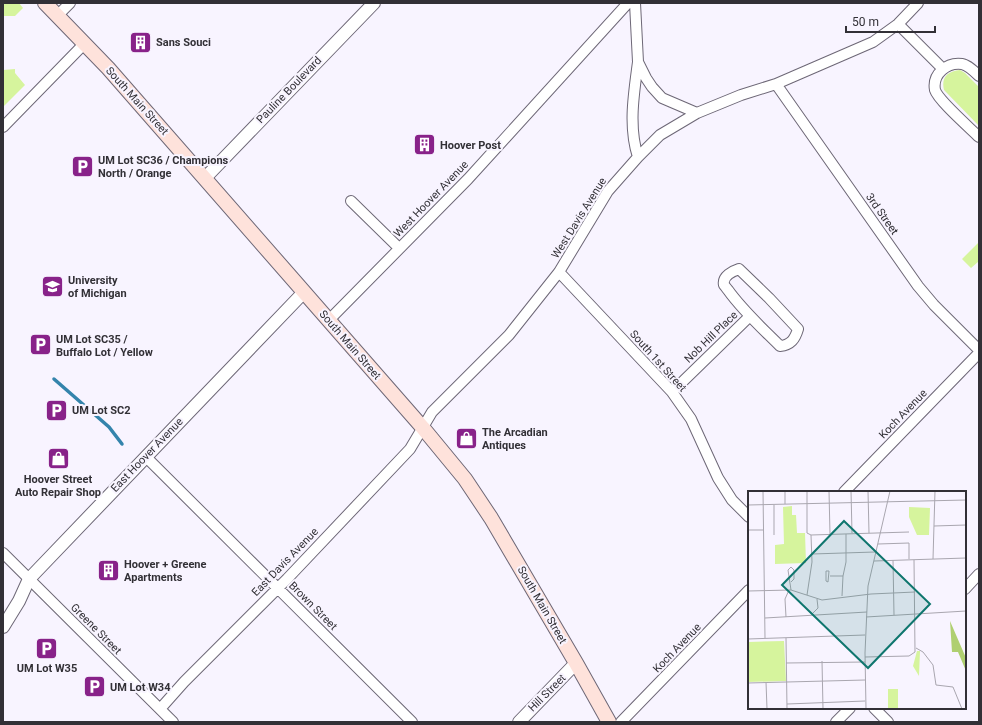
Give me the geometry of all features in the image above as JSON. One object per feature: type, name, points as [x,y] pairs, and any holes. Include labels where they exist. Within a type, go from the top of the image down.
[{"type":"main road","name":"South Main Street","points":[[45,3],[108,68],[423,428],[465,479],[480,500],[609,722]]},
{"type":"street","points":[[57,16],[70,3]]},
{"type":"street","name":"Pauline Boulevard","points":[[205,178],[374,3]]},
{"type":"street","name":"West Hoover Avenue","points":[[328,321],[468,179],[628,3]]},
{"type":"street","points":[[635,3],[638,62],[633,101],[633,126],[634,144],[638,157]]},
{"type":"street","name":"West Davis Avenue","points":[[423,428],[432,412],[509,335],[560,272],[608,191],[660,135],[697,113],[741,95],[776,84],[873,42],[898,24],[914,5]]},
{"type":"street","points":[[898,24],[942,68]]},
{"type":"street","points":[[3,127],[85,43]]},
{"type":"street","points":[[638,62],[652,87],[662,98],[697,113]]},
{"type":"street","points":[[979,76],[972,69],[963,64],[952,64],[942,68],[935,80],[935,90],[942,100],[979,137]]},
{"type":"street","name":"3rd Street","points":[[776,84],[918,286],[934,305],[979,350]]},
{"type":"street","points":[[351,201],[399,248]]},
{"type":"street","points":[[739,269],[791,320],[798,329],[796,338],[787,345],[780,346],[749,317],[724,285],[725,278],[732,271],[739,269]]},
{"type":"street","name":"South 1st Street","points":[[560,272],[672,392],[691,419],[722,484],[732,500],[748,516]]},
{"type":"street","name":"East Hoover Avenue","points":[[3,627],[19,600],[29,579],[304,292]]},
{"type":"street","name":"Nob Hill Place","points":[[672,392],[749,317]]},
{"type":"street","name":"Koch Avenue","points":[[845,491],[979,353]]},
{"type":"street","name":"East Davis Avenue","points":[[160,709],[184,682],[278,588],[410,449],[423,428]]},
{"type":"street","name":"Brown Street","points":[[146,457],[412,722]]},
{"type":"street","name":"Greene Street","points":[[3,553],[173,722]]},
{"type":"street","points":[[966,588],[979,574]]},
{"type":"street","name":"Koch Avenue","points":[[621,722],[748,591]]},
{"type":"street","name":"Hill Street","points":[[518,722],[576,663]]},
{"type":"street","points":[[836,722],[849,709]]},
{"type":"street","points":[[875,709],[888,722]]},
{"type":"green space","points":[[3,3],[19,3],[23,8],[15,16],[3,16]]},
{"type":"green space","points":[[15,69],[15,73],[25,85],[3,107],[3,70]]},
{"type":"green space","points":[[960,70],[979,87],[979,126],[944,90],[943,82],[946,76],[952,72]]},
{"type":"green space","points":[[979,242],[979,263],[978,262],[971,268],[962,259]]},
{"type":"waterway","points":[[54,379],[109,427],[122,444]]},
{"type":"place","name":"Sans Souci","points":[[140,42]]},
{"type":"place","name":"Hoover Post","points":[[425,145]]},
{"type":"place","name":"UM Lot SC36 / Champions North / Orange","points":[[82,166]]},
{"type":"place","name":"University of Michigan","points":[[52,286]]},
{"type":"place","name":"UM Lot SC35 / Buffalo Lot / Yellow","points":[[40,345]]},
{"type":"place","name":"UM Lot SC2","points":[[56,410]]},
{"type":"place","name":"The Arcadian Antiques","points":[[466,438]]},
{"type":"place","name":"Hoover Street Auto Repair Shop","points":[[58,459]]},
{"type":"place","name":"Hoover + Greene Apartments","points":[[109,570]]},
{"type":"place","name":"UM Lot W35","points":[[47,648]]},
{"type":"place","name":"UM Lot W34","points":[[95,687]]}]
